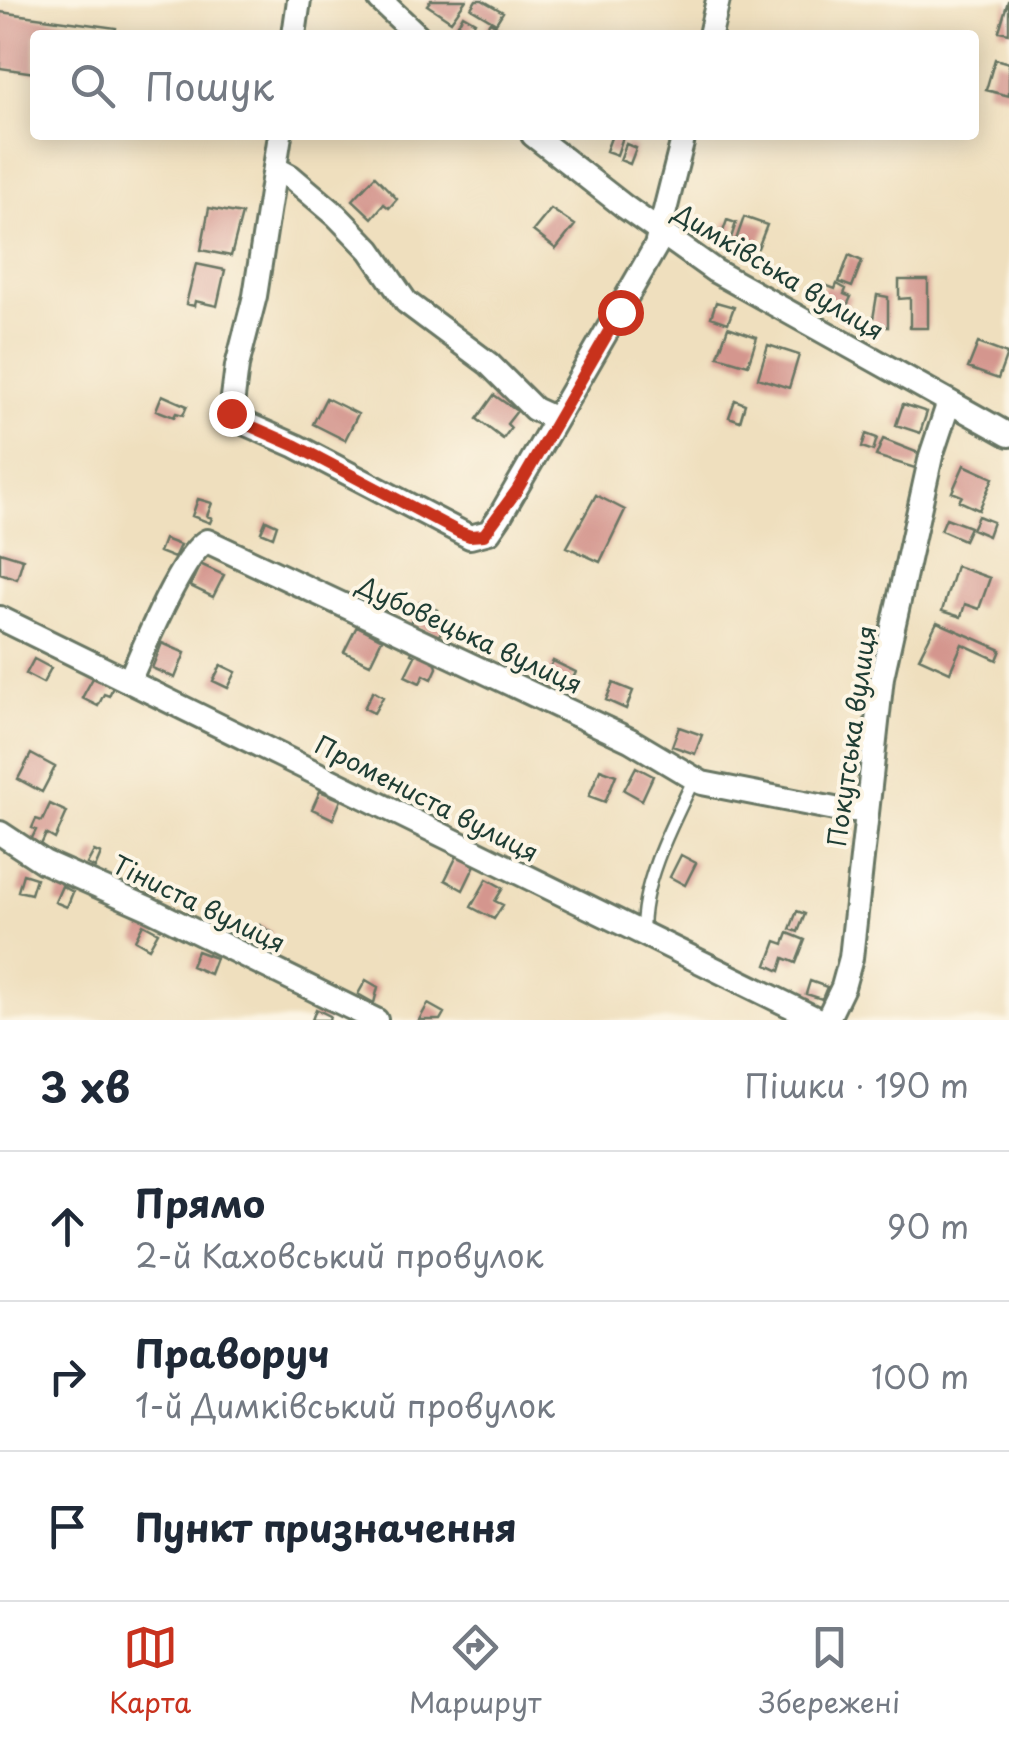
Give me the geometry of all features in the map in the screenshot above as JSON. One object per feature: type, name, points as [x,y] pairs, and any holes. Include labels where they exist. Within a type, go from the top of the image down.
[{"type":"street","points":[[295,30],[299,0]]},
{"type":"street","points":[[380,0],[412,30]]},
{"type":"street","points":[[711,30],[718,0]]},
{"type":"street","points":[[279,140],[255,296],[234,381],[232,416],[470,536],[488,532],[661,234],[683,140]]},
{"type":"street","name":"Димківська вулиця","points":[[540,140],[715,271],[1009,436]]},
{"type":"street","points":[[275,168],[336,215],[370,250],[406,302],[489,364],[534,409],[556,419]]},
{"type":"street","name":"Покутська вулиця","points":[[828,1020],[844,987],[851,958],[887,650],[948,402]]},
{"type":"street","name":"Дубовецька вулиця","points":[[129,680],[166,601],[197,549],[207,541],[630,740],[694,779],[840,810],[866,810]]},
{"type":"street","name":"Промениста вулиця","points":[[6,620],[566,899],[819,1020]]},
{"type":"street","name":"Тіниста вулиця","points":[[0,833],[44,862],[148,908],[376,1020]]},
{"type":"lane","points":[[643,933],[644,907],[656,868],[694,779]]},
{"type":"building","points":[[431,0],[466,0],[451,21],[427,5]]},
{"type":"building","points":[[476,0],[503,12],[496,23],[471,8]]},
{"type":"building","points":[[1009,1],[1009,33],[999,31]]},
{"type":"building","points":[[0,12],[116,28],[30,30],[30,72],[0,68]]},
{"type":"building","points":[[463,15],[475,22],[471,30],[455,30]]},
{"type":"building","points":[[490,22],[502,30],[484,30]]},
{"type":"building","points":[[995,59],[1009,63],[1009,96],[986,90]]},
{"type":"building","points":[[610,140],[622,140],[617,155],[606,151]]},
{"type":"building","points":[[626,144],[636,148],[630,164],[620,160]]},
{"type":"building","points":[[375,176],[397,199],[389,208],[384,204],[372,218],[353,200]]},
{"type":"building","points":[[209,208],[242,214],[231,256],[201,250]]},
{"type":"building","points":[[551,209],[575,225],[556,249],[533,231]]},
{"type":"building","points":[[744,217],[767,225],[758,248],[736,240]]},
{"type":"building","points":[[727,220],[736,223],[729,244],[720,240]]},
{"type":"building","points":[[849,255],[862,261],[852,287],[839,282]]},
{"type":"building","points":[[196,264],[225,270],[217,306],[195,301],[194,306],[186,304]]},
{"type":"building","points":[[899,280],[928,280],[928,328],[910,328],[910,298],[899,299]]},
{"type":"building","points":[[837,284],[851,297],[842,316],[816,303],[825,285],[835,289]]},
{"type":"building","points":[[877,295],[888,297],[888,327],[872,325]]},
{"type":"building","points":[[716,302],[734,307],[728,323],[711,317]]},
{"type":"building","points":[[728,327],[757,337],[748,365],[718,356]]},
{"type":"building","points":[[978,343],[1007,354],[998,379],[968,368]]},
{"type":"building","points":[[768,345],[799,355],[789,388],[758,378]]},
{"type":"building","points":[[162,395],[187,406],[183,415],[176,413],[174,417],[156,410]]},
{"type":"building","points":[[494,395],[517,411],[507,424],[511,428],[503,439],[477,419]]},
{"type":"building","points":[[326,398],[358,414],[345,440],[313,424]]},
{"type":"building","points":[[735,400],[745,404],[740,421],[729,417]]},
{"type":"building","points":[[903,404],[927,412],[920,433],[896,425]]},
{"type":"building","points":[[866,434],[877,438],[873,451],[862,447]]},
{"type":"building","points":[[883,439],[921,454],[915,468],[876,456]]},
{"type":"building","points":[[964,465],[993,478],[979,510],[959,501],[962,496],[952,492]]},
{"type":"building","points":[[596,495],[625,510],[600,562],[567,547]]},
{"type":"building","points":[[198,499],[212,503],[207,516],[212,518],[210,523],[192,516]]},
{"type":"building","points":[[978,516],[993,522],[988,536],[972,529]]},
{"type":"building","points":[[946,518],[970,527],[964,540],[941,530]]},
{"type":"building","points":[[266,520],[277,525],[273,537],[261,532]]},
{"type":"building","points":[[164,539],[180,545],[174,558],[159,552]]},
{"type":"building","points":[[0,552],[23,559],[17,579],[0,573]]},
{"type":"building","points":[[200,564],[224,575],[213,597],[190,586]]},
{"type":"building","points":[[956,566],[990,578],[979,609],[965,604],[961,617],[942,611]]},
{"type":"building","points":[[420,602],[437,610],[434,618],[445,623],[439,636],[410,623]]},
{"type":"building","points":[[937,622],[1001,650],[997,660],[962,644],[950,672],[919,658]]},
{"type":"building","points":[[357,626],[382,639],[370,664],[344,652]]},
{"type":"building","points":[[162,643],[185,653],[175,678],[152,668]]},
{"type":"building","points":[[413,650],[435,660],[437,668],[432,679],[424,675],[420,683],[405,676],[415,656],[411,654]]},
{"type":"building","points":[[34,659],[51,668],[43,683],[26,674]]},
{"type":"building","points":[[553,661],[576,672],[563,699],[540,688]]},
{"type":"building","points":[[221,665],[236,672],[228,688],[213,681]]},
{"type":"building","points":[[93,678],[113,687],[98,706],[82,698]]},
{"type":"building","points":[[613,683],[633,691],[626,709],[606,700]]},
{"type":"building","points":[[373,691],[383,697],[374,713],[364,708]]},
{"type":"building","points":[[679,727],[702,735],[695,754],[672,746]]},
{"type":"building","points":[[31,754],[55,767],[42,792],[18,779]]},
{"type":"building","points":[[636,767],[653,776],[642,800],[624,790]]},
{"type":"building","points":[[600,769],[616,775],[605,802],[589,796]]},
{"type":"building","points":[[320,791],[341,800],[333,819],[312,809]]},
{"type":"building","points":[[50,804],[67,812],[55,839],[46,834],[39,849],[29,844],[36,830],[32,828],[36,819],[42,821]]},
{"type":"building","points":[[94,851],[101,854],[95,868],[87,864]]},
{"type":"building","points":[[681,855],[696,863],[685,885],[670,877]]},
{"type":"building","points":[[457,856],[475,865],[463,890],[445,880]]},
{"type":"building","points":[[23,874],[36,878],[31,894],[18,891]]},
{"type":"building","points":[[487,879],[503,888],[495,901],[503,905],[494,919],[471,907]]},
{"type":"building","points":[[62,886],[73,892],[67,907],[55,902]]},
{"type":"building","points":[[797,911],[805,914],[798,932],[790,929]]},
{"type":"building","points":[[143,924],[158,932],[149,948],[135,940]]},
{"type":"building","points":[[260,925],[273,933],[263,949],[250,941]]},
{"type":"building","points":[[788,933],[805,940],[796,963],[784,958],[780,971],[767,965],[776,941],[784,944]]},
{"type":"building","points":[[197,951],[216,958],[210,974],[191,966]]},
{"type":"building","points":[[366,980],[378,987],[374,1003],[358,994]]},
{"type":"building","points":[[810,981],[827,987],[822,999],[806,994]]},
{"type":"building","points":[[428,1004],[444,1013],[440,1020],[419,1020]]},
{"type":"building","points":[[316,1009],[330,1016],[329,1020],[312,1020]]},
{"type":"route","points":[[231,413],[237,420],[296,446],[459,532],[484,535],[517,490],[620,312]]}]
